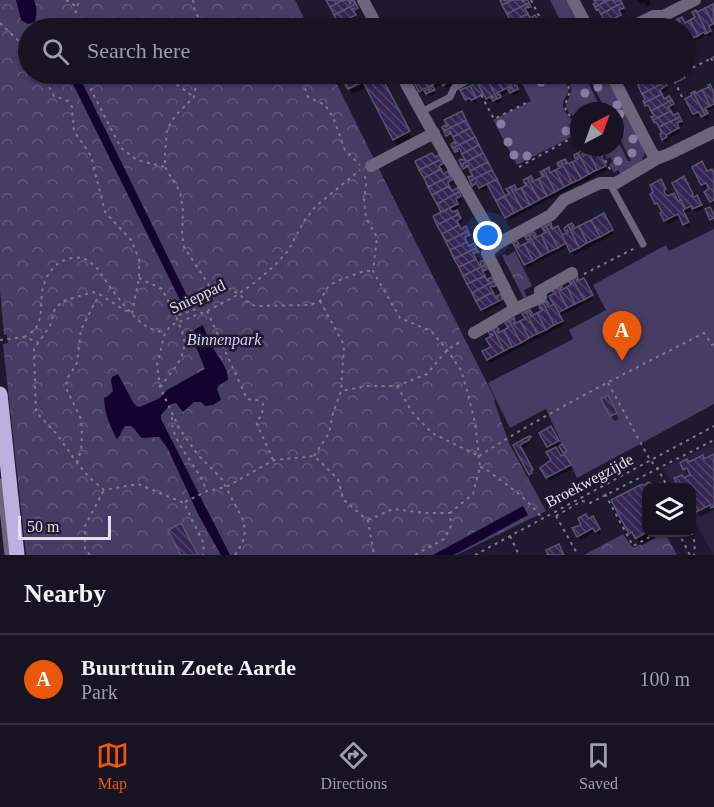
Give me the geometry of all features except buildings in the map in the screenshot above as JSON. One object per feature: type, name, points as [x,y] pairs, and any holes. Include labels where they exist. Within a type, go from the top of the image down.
[{"type":"main road","points":[[0,394],[17,555]]},
{"type":"street","points":[[363,0],[373,18]]},
{"type":"street","points":[[573,0],[583,18]]},
{"type":"street","points":[[650,18],[663,16],[695,0]]},
{"type":"street","points":[[406,84],[497,244]]},
{"type":"street","points":[[616,84],[652,153],[658,158]]},
{"type":"street","points":[[515,309],[487,253],[497,244],[551,215],[564,201],[600,183],[613,182],[714,132]]},
{"type":"street","points":[[367,167],[434,133]]},
{"type":"street","points":[[474,333],[541,297],[540,291],[572,273]]},
{"type":"lane","points":[[420,112],[450,97],[454,88],[461,84]]},
{"type":"lane","points":[[613,182],[643,244]]},
{"type":"lane","points":[[0,482],[8,555]]},
{"type":"path","points":[[66,0],[77,6]]},
{"type":"path","points":[[75,18],[80,0]]},
{"type":"path","points":[[193,0],[195,12],[199,18]]},
{"type":"path","points":[[531,0],[540,18]]},
{"type":"path","points":[[0,23],[18,40]]},
{"type":"path","points":[[696,66],[712,57],[714,64]]},
{"type":"path","points":[[47,84],[54,96],[68,101],[72,107],[74,131],[91,156],[105,212],[131,240],[139,259],[139,278],[132,313]]},
{"type":"path","points":[[93,84],[91,90],[121,148],[137,160],[165,167]]},
{"type":"path","points":[[176,84],[194,97]]},
{"type":"path","points":[[196,84],[194,97],[175,116],[167,129],[165,167],[180,192],[184,247],[213,290]]},
{"type":"path","points":[[303,84],[308,97],[325,105],[333,117],[345,150],[367,167],[364,200],[366,218],[377,237],[373,271],[400,318],[431,331],[461,370],[475,423],[480,467],[473,494],[450,513],[393,509],[368,520]]},
{"type":"path","points":[[568,84],[570,91],[564,103],[570,115]]},
{"type":"path","points":[[676,84],[682,97]]},
{"type":"path","points":[[481,95],[494,119],[526,103]]},
{"type":"path","points":[[519,166],[570,139]]},
{"type":"path","points":[[602,156],[613,182]]},
{"type":"path","name":"Snieppad","points":[[235,555],[242,544],[245,529],[242,518],[221,478],[188,443],[160,387],[157,365],[165,333],[177,322],[207,311],[239,294],[282,258],[304,221],[316,206],[357,172],[367,167]]},
{"type":"path","points":[[572,273],[581,275],[643,244]]},
{"type":"path","points":[[0,340],[24,337],[34,330],[39,320],[44,283],[50,273],[56,265],[69,259],[80,258],[88,260],[97,267],[111,288],[145,326],[165,333]]},
{"type":"path","points":[[176,316],[196,309],[205,302],[213,290],[223,286],[255,306],[310,305],[320,301],[328,287],[335,282],[364,271],[373,271]]},
{"type":"path","points":[[139,278],[162,289],[176,316],[184,340],[183,354],[160,387]]},
{"type":"path","points":[[104,490],[89,477],[56,433],[36,412],[34,349],[50,326],[55,309],[63,301],[93,292],[101,294],[132,313]]},
{"type":"path","points":[[77,463],[81,442],[81,419],[66,388],[67,379],[77,363],[81,330],[101,294]]},
{"type":"path","points":[[314,456],[329,433],[341,391],[344,345],[320,301]]},
{"type":"path","points":[[207,311],[247,399],[257,400],[263,404],[262,415],[256,422],[274,460]]},
{"type":"path","points":[[479,456],[608,383],[704,333],[712,345],[714,344]]},
{"type":"path","points":[[24,337],[39,342]]},
{"type":"path","points":[[341,391],[367,386],[397,386],[427,374],[447,350],[460,342]]},
{"type":"path","points":[[608,383],[650,460],[665,483]]},
{"type":"path","points":[[397,386],[412,412],[432,433],[479,456]]},
{"type":"path","points":[[172,414],[171,425],[178,441],[200,475],[205,492]]},
{"type":"path","name":"Broekwegzijde","points":[[475,555],[714,426]]},
{"type":"path","name":"Broekwegzijde","points":[[556,516],[582,501],[590,503],[714,440]]},
{"type":"path","points":[[184,503],[205,492],[226,487],[274,460],[314,456],[338,479],[343,499],[368,520],[374,555]]},
{"type":"path","points":[[480,467],[525,499],[543,518]]},
{"type":"path","points":[[104,490],[138,484],[184,503],[204,544],[202,555]]},
{"type":"path","points":[[90,555],[85,549],[85,526],[104,490]]},
{"type":"path","points":[[605,494],[633,546],[650,537]]},
{"type":"path","points":[[554,512],[578,555]]},
{"type":"path","points":[[416,555],[444,539],[451,526],[450,513]]},
{"type":"path","points":[[510,536],[519,555]]},
{"type":"path","points":[[681,537],[692,555]]},
{"type":"path","points":[[692,555],[696,543],[693,537]]},
{"type":"shaded area","points":[[16,0],[34,0],[35,18],[20,18]]},
{"type":"shaded area","points":[[73,84],[83,84],[190,302],[183,306]]},
{"type":"shaded area","points":[[203,325],[228,375],[228,380],[219,385],[217,389],[221,400],[213,405],[205,406],[201,402],[194,402],[183,412],[176,403],[171,404],[161,415],[161,419],[230,555],[221,555],[198,514],[168,449],[159,437],[142,438],[131,426],[125,426],[117,439],[108,419],[104,398],[113,391],[112,377],[118,374],[133,402],[140,407],[160,398],[167,390],[205,369],[194,342],[198,339],[194,330]]},
{"type":"shaded area","points":[[714,443],[714,555],[696,525],[696,483],[672,483],[663,468]]},
{"type":"shaded area","points":[[523,506],[528,515],[454,555],[433,555]]},
{"type":"green space","name":"Binnenpark","points":[[0,0],[295,0],[304,18],[18,18],[18,84],[337,84],[495,399],[509,443],[546,511],[457,555],[26,555],[3,344],[8,343],[7,335],[4,335],[0,291]]},
{"type":"green space","points":[[550,0],[568,0],[577,18],[559,18]]},
{"type":"green space","points":[[522,84],[566,84],[569,89],[563,107],[570,117],[570,138],[517,165],[493,120],[531,101]]},
{"type":"green space","points":[[570,84],[589,84],[598,102],[570,102],[570,114],[566,106]]},
{"type":"green space","points":[[592,84],[610,84],[620,102],[601,102]]},
{"type":"green space","points":[[624,110],[645,150],[643,159],[621,174],[618,170],[614,173],[609,164],[613,162],[610,157],[607,159],[606,156],[624,156],[624,153],[628,161],[631,161],[624,147]]},
{"type":"green space","points":[[714,229],[714,404],[577,478],[546,409],[510,428],[488,383],[573,339],[569,330],[606,310],[593,285],[666,245],[669,251]]},
{"type":"green space","points":[[515,251],[532,286],[524,290],[527,297],[524,299],[502,255],[507,256]]},
{"type":"green space","points":[[623,534],[633,548],[656,537],[667,537],[677,555],[584,555]]},
{"type":"place","name":"Buurttuin Zoete Aarde","points":[[622,361]]}]
